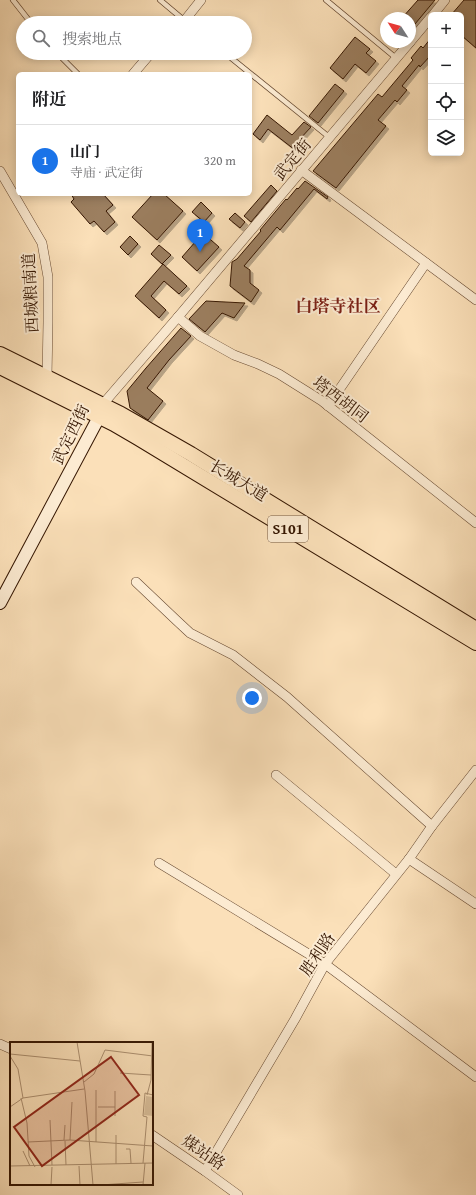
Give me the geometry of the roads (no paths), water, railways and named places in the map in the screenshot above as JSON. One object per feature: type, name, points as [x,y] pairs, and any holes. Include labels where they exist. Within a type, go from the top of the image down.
[{"type":"main road","name":"长城大道","points":[[0,354],[47,378],[138,438],[476,643]]},
{"type":"main road","name":"长城大道","points":[[0,367],[98,412],[121,414],[191,454],[476,629]]},
{"type":"street","points":[[187,16],[201,0]]},
{"type":"street","name":"武定街","points":[[435,12],[445,0]]},
{"type":"street","name":"武定街","points":[[416,35],[428,21]]},
{"type":"street","name":"武定街","points":[[98,412],[405,48]]},
{"type":"street","points":[[135,72],[145,60]]},
{"type":"street","points":[[302,170],[476,300]]},
{"type":"street","name":"西城粮南道","points":[[0,171],[42,243],[48,278],[47,378]]},
{"type":"street","points":[[328,406],[426,263]]},
{"type":"street","name":"塔西胡同","points":[[178,317],[200,336],[234,355],[258,364],[278,374],[322,401],[476,523]]},
{"type":"street","name":"武定西街","points":[[0,590],[98,412]]},
{"type":"street","name":"武定西街","points":[[0,603],[98,412]]},
{"type":"street","points":[[136,582],[190,633],[233,655],[287,697],[432,826]]},
{"type":"street","name":"胜利路","points":[[205,1171],[295,1019],[325,964],[409,859],[432,826],[476,770]]},
{"type":"street","points":[[276,775],[396,874]]},
{"type":"street","points":[[409,859],[476,904]]},
{"type":"street","points":[[159,863],[325,964],[476,1077]]},
{"type":"street","points":[[0,1044],[10,1049]]},
{"type":"street","name":"煤站路","points":[[153,1136],[238,1195]]},
{"type":"lane","points":[[12,0],[25,16]]},
{"type":"lane","points":[[160,0],[178,16]]},
{"type":"lane","points":[[326,0],[396,58]]},
{"type":"lane","points":[[64,60],[76,72]]},
{"type":"lane","points":[[234,60],[249,72]]},
{"type":"lane","points":[[252,75],[329,137]]},
{"type":"place","name":"山门","points":[[200,252]]},
{"type":"district","name":"白塔寺社区","points":[[338,306]]}]
